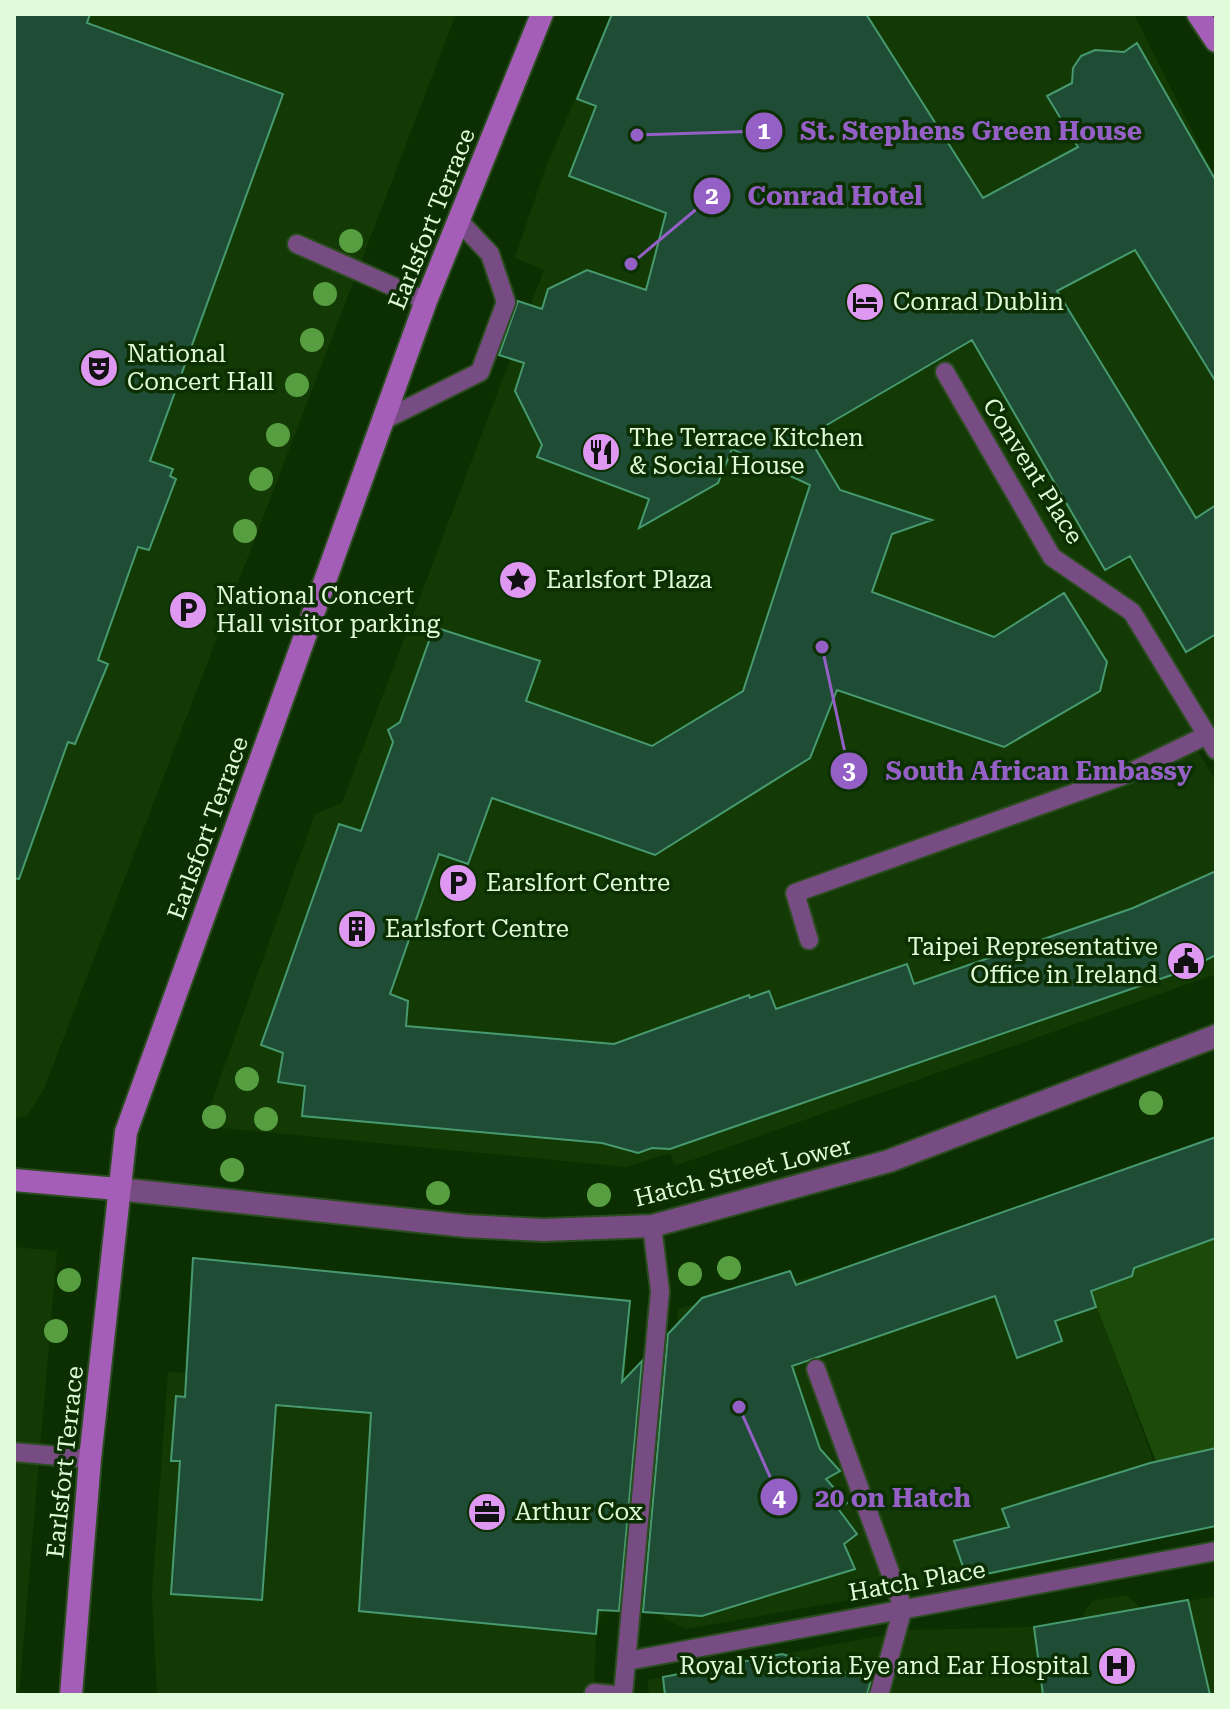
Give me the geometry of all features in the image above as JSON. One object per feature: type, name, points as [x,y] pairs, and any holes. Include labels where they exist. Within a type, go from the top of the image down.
[{"type":"main road","name":"Earlsfort Terrace","points":[[71,1695],[90,1459],[126,1132],[426,301],[542,14]]},
{"type":"main road","points":[[1198,14],[1216,41]]},
{"type":"main road","points":[[14,1180],[118,1189]]},
{"type":"street","name":"Hatch Street Lower","points":[[118,1189],[466,1226],[544,1230],[652,1226],[889,1161],[1216,1036]]},
{"type":"lane","points":[[384,420],[480,372],[506,302],[490,254],[459,221]]},
{"type":"lane","points":[[297,244],[426,301]]},
{"type":"lane","name":"Convent Place","points":[[809,940],[795,893],[1211,742],[1132,612],[1052,557],[945,372]]},
{"type":"lane","points":[[623,1695],[660,1291],[652,1226]]},
{"type":"lane","points":[[816,1369],[903,1608],[879,1695]]},
{"type":"lane","points":[[14,1452],[90,1459]]},
{"type":"lane","name":"Hatch Place","points":[[627,1661],[1216,1551]]},
{"type":"lane","points":[[594,1693],[613,1695]]},
{"type":"shaded area","points":[[14,14],[456,14],[44,1089],[28,1115],[14,1119]]},
{"type":"shaded area","points":[[612,14],[1134,14],[1216,179],[1216,728],[1188,735],[1216,781],[1216,974],[675,1166],[670,1153],[626,1167],[203,1126],[315,814],[342,803],[544,270],[515,258],[545,169]]},
{"type":"shaded area","points":[[1056,1194],[1180,1533],[1013,1571],[686,1629],[663,1618],[678,1309],[844,1269]]},
{"type":"shaded area","points":[[1216,1238],[1216,1448],[1156,1462],[1088,1284]]},
{"type":"shaded area","points":[[14,1247],[57,1251],[19,1695],[14,1695]]},
{"type":"shaded area","points":[[193,1258],[630,1301],[610,1584],[596,1634],[594,1695],[157,1695],[152,1594],[168,1372],[186,1373]]},
{"type":"shaded area","points":[[1126,1595],[1142,1609],[1216,1596],[1216,1695],[649,1695],[648,1680],[910,1630],[1030,1627],[1080,1620],[1092,1601]]},
{"type":"building","name":"National Concert Hall","points":[[14,14],[90,14],[87,23],[283,94],[150,461],[173,469],[170,476],[176,479],[149,550],[138,547],[98,660],[108,664],[75,744],[68,742],[19,879],[14,878]]},
{"type":"building","points":[[612,14],[866,14],[983,198],[1078,147],[1047,96],[1072,83],[1073,68],[1081,56],[1095,50],[1124,52],[1137,43],[1216,181],[1216,382],[1135,250],[1057,291],[1196,518],[1216,505],[1216,634],[1186,652],[1130,556],[1105,570],[972,340],[808,436],[840,490],[932,520],[892,534],[872,592],[994,637],[1064,593],[1107,662],[1100,691],[1004,747],[837,690],[810,758],[655,855],[492,798],[468,864],[439,854],[390,994],[408,1001],[406,1026],[614,1044],[749,995],[750,998],[769,991],[776,1009],[907,964],[914,984],[1133,908],[1216,871],[1216,955],[1186,970],[670,1149],[652,1148],[638,1153],[602,1143],[302,1116],[305,1086],[278,1082],[283,1053],[261,1045],[339,824],[361,831],[393,742],[388,730],[400,722],[434,627],[540,661],[526,701],[652,746],[743,691],[810,485],[732,449],[718,483],[639,528],[649,499],[537,457],[542,445],[515,391],[524,363],[499,355],[518,301],[542,309],[548,289],[587,270],[646,290],[666,213],[569,176],[596,106],[577,99]]},
{"type":"building","points":[[1216,1137],[1216,1238],[1134,1268],[1132,1276],[1091,1291],[1096,1307],[1055,1321],[1062,1341],[1017,1358],[995,1296],[792,1366],[820,1449],[840,1471],[826,1479],[847,1503],[839,1510],[857,1534],[844,1544],[855,1569],[702,1616],[643,1612],[668,1334],[702,1298],[790,1271],[796,1285]]},
{"type":"building","name":"Arthur Cox","points":[[193,1258],[630,1301],[622,1382],[642,1361],[619,1611],[598,1610],[596,1634],[359,1611],[371,1413],[276,1405],[262,1600],[171,1594],[180,1461],[171,1461],[176,1396],[185,1397]]},
{"type":"building","points":[[1216,1448],[1216,1526],[967,1578],[954,1541],[1009,1527],[1002,1509],[1150,1463]]},
{"type":"building","name":"Royal Victoria Eye and Ear Hospital","points":[[1188,1600],[1210,1695],[1043,1695],[1034,1627]]},
{"type":"building","points":[[782,1654],[871,1680],[867,1695],[665,1695],[663,1677]]},
{"type":"place","name":"St. Stephens Green House","points":[[637,135]]},
{"type":"place","name":"Conrad Hotel","points":[[631,264]]},
{"type":"place","name":"Conrad Dublin","points":[[865,302]]},
{"type":"place","name":"National Concert Hall","points":[[99,368]]},
{"type":"place","name":"The Terrace Kitchen & Social House","points":[[601,452]]},
{"type":"place","name":"Earlsfort Plaza","points":[[518,580]]},
{"type":"place","name":"National Concert Hall visitor parking","points":[[188,610]]},
{"type":"place","name":"South African Embassy","points":[[822,647]]},
{"type":"place","name":"Earslfort Centre","points":[[458,883]]},
{"type":"place","name":"Earlsfort Centre","points":[[357,929]]},
{"type":"place","name":"Taipei Representative Office in Ireland","points":[[1186,961]]},
{"type":"place","name":"20 on Hatch","points":[[739,1407]]},
{"type":"place","name":"Arthur Cox","points":[[487,1512]]},
{"type":"place","name":"Royal Victoria Eye and Ear Hospital","points":[[1117,1666]]}]
